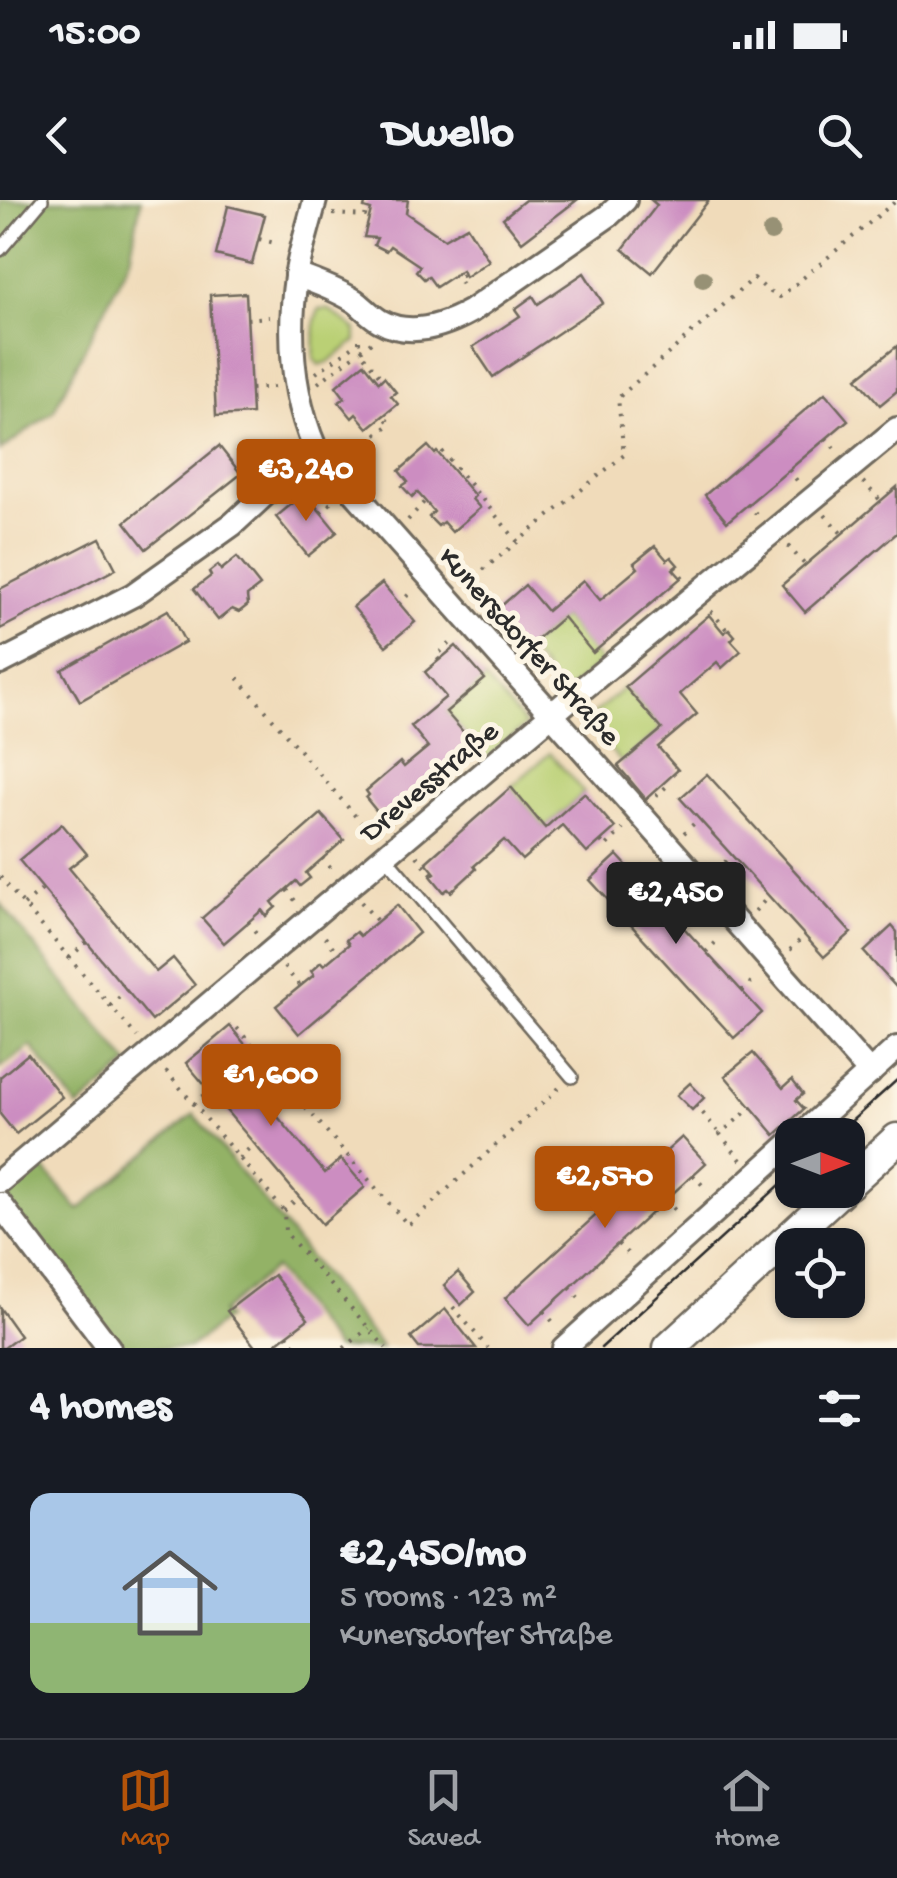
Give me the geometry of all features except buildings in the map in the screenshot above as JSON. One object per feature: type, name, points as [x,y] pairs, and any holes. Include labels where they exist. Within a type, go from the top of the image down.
[{"type":"main road","points":[[865,1168],[897,1139]]},
{"type":"main road","points":[[669,1348],[821,1208]]},
{"type":"street","points":[[296,275],[354,301],[393,326],[422,329],[448,324],[610,215],[625,200]]},
{"type":"street","name":"Kunersdorfer Straße","points":[[323,207],[296,275],[292,350],[304,420],[315,448],[870,1072]]},
{"type":"street","name":"Drevesstraße","points":[[0,1180],[152,1054],[383,852],[897,429]]},
{"type":"street","points":[[0,663],[133,595],[233,524],[315,448]]},
{"type":"street","points":[[820,1118],[897,1048]]},
{"type":"street","points":[[563,1340],[775,1157]]},
{"type":"street","points":[[0,1204],[109,1348]]},
{"type":"lane","points":[[0,250],[42,200]]},
{"type":"lane","points":[[383,852],[572,1076]]},
{"type":"path","points":[[462,588],[624,455],[618,398],[754,278],[780,296],[897,200]]},
{"type":"path","points":[[323,207],[365,216],[367,208]]},
{"type":"path","points":[[259,238],[279,244]]},
{"type":"path","points":[[463,275],[458,278],[468,295]]},
{"type":"path","points":[[247,319],[269,317]]},
{"type":"path","points":[[312,376],[359,342],[359,338]]},
{"type":"path","points":[[314,386],[372,342]]},
{"type":"path","points":[[360,351],[382,379]]},
{"type":"path","points":[[251,389],[274,386]]},
{"type":"path","points":[[349,457],[390,424],[384,416]]},
{"type":"path","points":[[442,451],[518,542]]},
{"type":"path","points":[[861,480],[881,500]]},
{"type":"path","points":[[321,512],[336,499]]},
{"type":"path","points":[[406,523],[425,501]]},
{"type":"path","points":[[822,513],[842,534]]},
{"type":"path","points":[[785,544],[804,565]]},
{"type":"path","points":[[399,604],[413,590]]},
{"type":"path","points":[[483,613],[497,601],[501,606]]},
{"type":"path","points":[[708,608],[726,630]]},
{"type":"path","points":[[439,660],[436,656],[455,639]]},
{"type":"path","points":[[238,678],[383,852]]},
{"type":"path","points":[[648,802],[667,786],[665,782]]},
{"type":"path","points":[[680,837],[699,819]]},
{"type":"path","points":[[601,840],[605,846],[622,830]]},
{"type":"path","points":[[414,853],[433,874]]},
{"type":"path","points":[[713,874],[732,856]]},
{"type":"path","points":[[636,874],[649,859]]},
{"type":"path","points":[[0,877],[283,1210],[285,1232],[386,1348]]},
{"type":"path","points":[[24,905],[42,889]]},
{"type":"path","points":[[750,916],[769,896]]},
{"type":"path","points":[[670,912],[686,898]]},
{"type":"path","points":[[359,899],[377,921]]},
{"type":"path","points":[[320,931],[338,953]]},
{"type":"path","points":[[785,955],[804,935]]},
{"type":"path","points":[[706,952],[721,937]]},
{"type":"path","points":[[69,958],[87,942]]},
{"type":"path","points":[[282,964],[300,986]]},
{"type":"path","points":[[742,991],[757,976]]},
{"type":"path","points":[[110,1006],[127,990]]},
{"type":"path","points":[[238,1028],[408,1225],[572,1076]]},
{"type":"path","points":[[194,1104],[210,1091]]},
{"type":"path","points":[[696,1105],[746,1167]]},
{"type":"path","points":[[720,1134],[752,1107]]},
{"type":"path","points":[[239,1158],[254,1144]]},
{"type":"path","points":[[694,1175],[713,1197]]},
{"type":"path","points":[[283,1210],[299,1197]]},
{"type":"path","points":[[666,1200],[685,1222]]},
{"type":"path","points":[[618,1244],[638,1264]]},
{"type":"path","points":[[570,1288],[588,1309]]},
{"type":"path","points":[[454,1308],[488,1348]]},
{"type":"path","points":[[544,1311],[563,1340]]},
{"type":"path","points":[[344,1348],[369,1328]]},
{"type":"path","points":[[468,1338],[474,1332]]},
{"type":"path","points":[[288,1334],[297,1348]]},
{"type":"green space","points":[[0,200],[141,200],[130,258],[53,412],[0,451]]},
{"type":"green space","points":[[328,309],[356,330],[356,341],[319,365],[314,359],[315,320],[319,310]]},
{"type":"green space","points":[[563,617],[601,662],[564,694],[526,649]]},
{"type":"green space","points":[[485,679],[526,725],[486,759],[446,712]]},
{"type":"green space","points":[[625,687],[662,729],[622,763],[586,721]]},
{"type":"green space","points":[[550,753],[584,793],[545,828],[511,787]]},
{"type":"green space","points":[[0,903],[129,1064],[78,1108],[31,1046],[0,1068]]},
{"type":"green space","points":[[194,1114],[382,1348],[335,1348],[274,1268],[221,1312],[227,1318],[189,1348],[115,1348],[0,1201],[0,1185],[34,1157],[79,1210]]},
{"type":"tram line","points":[[855,1118],[897,1080]]},
{"type":"tram line","points":[[601,1348],[775,1189]]}]
